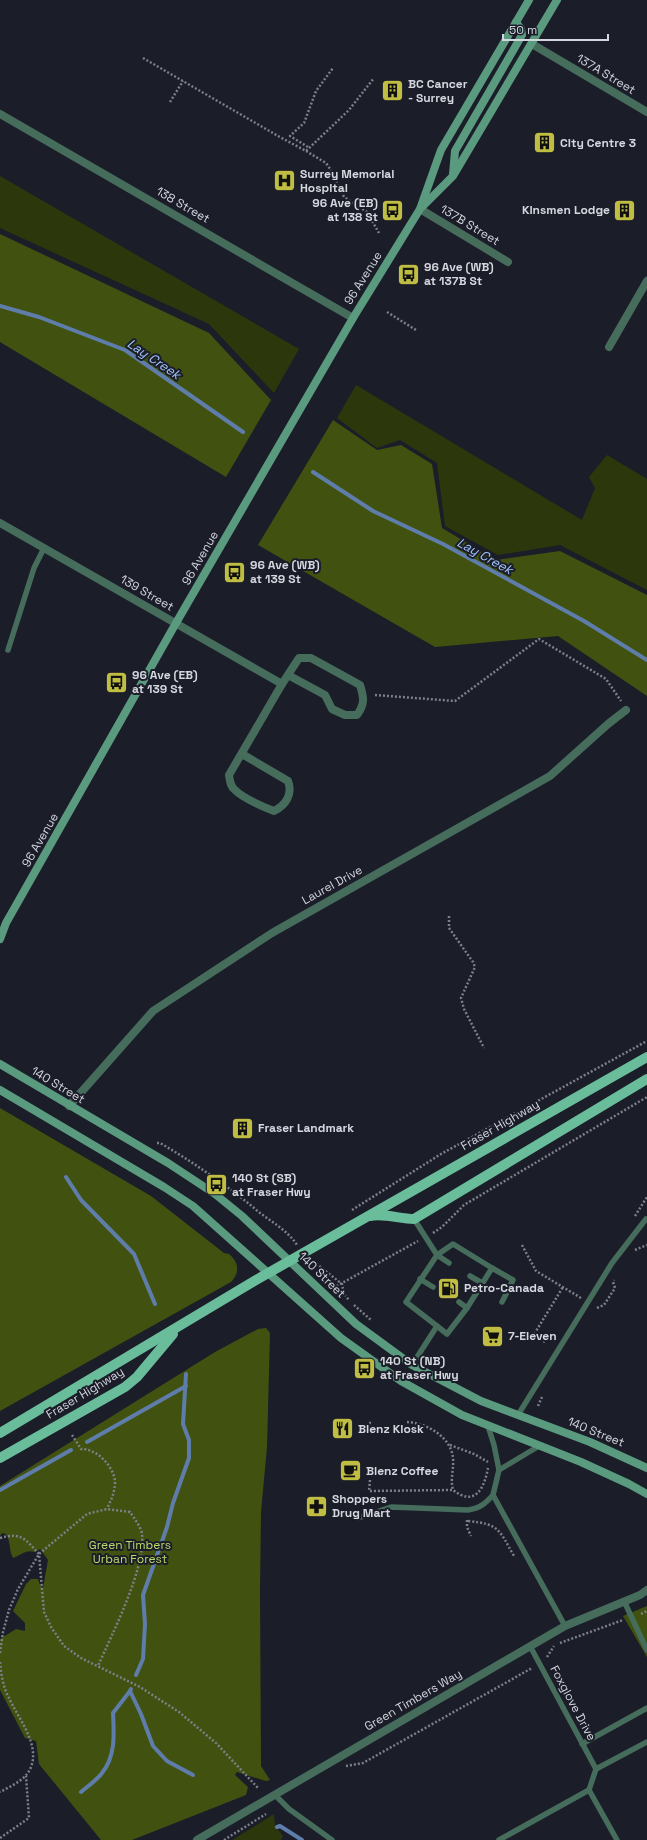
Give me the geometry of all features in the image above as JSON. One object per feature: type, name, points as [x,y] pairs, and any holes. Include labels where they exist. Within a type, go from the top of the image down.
[{"type":"main road","name":"96 Avenue","points":[[0,940],[6,923],[176,623],[353,318],[420,209],[441,150],[529,0]]},
{"type":"main road","name":"96 Avenue","points":[[420,209],[453,176],[557,0]]},
{"type":"main road","points":[[453,176],[454,151],[522,35],[516,22]]},
{"type":"main road","name":"96 Avenue","points":[[0,929],[6,923]]},
{"type":"main road","name":"Fraser Highway","points":[[0,1433],[290,1261],[299,1247],[367,1217],[647,1057]]},
{"type":"main road","name":"140 Street","points":[[0,1064],[168,1163],[215,1194],[242,1216],[356,1324],[412,1365],[481,1401],[590,1442],[647,1468]]},
{"type":"main road","points":[[414,1219],[647,1079]]},
{"type":"main road","points":[[0,1090],[187,1202],[212,1222],[268,1274],[341,1338],[402,1381],[436,1401],[488,1426],[581,1462],[647,1494]]},
{"type":"main road","name":"Fraser Highway","points":[[367,1217],[380,1215],[400,1219],[414,1219]]},
{"type":"main road","name":"Fraser Highway","points":[[0,1458],[124,1387],[137,1377],[174,1333],[190,1320]]},
{"type":"street","name":"137A Street","points":[[532,44],[647,112]]},
{"type":"street","name":"138 Street","points":[[0,114],[353,318]]},
{"type":"street","name":"137B Street","points":[[420,209],[508,262]]},
{"type":"street","points":[[609,347],[647,281]]},
{"type":"street","name":"139 Street","points":[[0,523],[282,684]]},
{"type":"street","points":[[242,754],[288,781],[290,791],[285,803],[278,809],[274,811],[263,808],[235,790],[230,783],[229,775],[282,684],[299,658],[311,658],[360,685],[364,697],[364,705],[357,715],[345,715],[332,709],[325,695],[288,675]]},
{"type":"street","name":"Laurel Drive","points":[[69,1106],[153,1011],[272,933],[550,776],[608,724],[626,710]]},
{"type":"street","name":"Green Timbers Way","points":[[197,1840],[565,1626],[647,1590]]},
{"type":"lane","points":[[8,650],[34,568],[44,548]]},
{"type":"lane","points":[[518,1415],[612,1264],[647,1221],[647,1212]]},
{"type":"lane","points":[[414,1219],[437,1255],[450,1263]]},
{"type":"lane","points":[[492,1268],[468,1308],[447,1334],[406,1302],[437,1255],[453,1244],[513,1280],[502,1302]]},
{"type":"lane","points":[[470,1276],[482,1283]]},
{"type":"lane","points":[[420,1279],[434,1287]]},
{"type":"lane","points":[[459,1302],[468,1308]]},
{"type":"lane","points":[[412,1365],[437,1326]]},
{"type":"lane","points":[[358,1518],[391,1507],[474,1509],[486,1504],[493,1495],[499,1470],[494,1445],[488,1426]]},
{"type":"lane","points":[[499,1470],[539,1446]]},
{"type":"lane","points":[[493,1495],[565,1626]]},
{"type":"lane","points":[[624,1601],[647,1650]]},
{"type":"lane","name":"Foxglove Drive","points":[[530,1646],[596,1769]]},
{"type":"lane","points":[[582,1744],[647,1708]]},
{"type":"lane","points":[[499,1840],[589,1790],[596,1769],[647,1742]]},
{"type":"lane","points":[[589,1790],[617,1840]]},
{"type":"lane","points":[[275,1795],[283,1803],[332,1840]]},
{"type":"path","points":[[143,58],[326,163],[335,176],[344,197],[367,212],[379,233]]},
{"type":"path","points":[[308,147],[290,136],[304,123],[316,90],[332,68]]},
{"type":"path","points":[[306,151],[308,147],[329,131],[349,110],[374,78]]},
{"type":"path","points":[[170,102],[183,81]]},
{"type":"path","points":[[387,312],[416,330]]},
{"type":"path","points":[[375,695],[455,701],[538,640],[606,679],[626,710]]},
{"type":"path","points":[[449,916],[449,928],[475,967],[461,998],[464,1008],[484,1048]]},
{"type":"path","points":[[350,1211],[441,1154],[647,1041]]},
{"type":"path","points":[[342,1284],[442,1227],[464,1205],[647,1097]]},
{"type":"path","points":[[288,1245],[299,1247],[342,1284],[344,1294],[347,1299],[373,1321]]},
{"type":"path","points":[[632,1253],[637,1248],[647,1245]]},
{"type":"path","points":[[522,1246],[536,1271],[583,1299]]},
{"type":"path","points":[[593,1314],[599,1306],[604,1305],[615,1288],[613,1282],[617,1276]]},
{"type":"path","points":[[546,1342],[533,1336],[563,1288]]},
{"type":"path","points":[[538,1406],[544,1392]]},
{"type":"path","points":[[407,1422],[431,1429],[440,1434],[449,1445],[453,1459],[451,1478],[453,1490]]},
{"type":"path","points":[[368,1426],[368,1423],[372,1424]]},
{"type":"path","points":[[72,1436],[81,1449],[88,1450],[100,1456],[108,1464],[115,1480],[114,1494],[107,1509]]},
{"type":"path","points":[[449,1445],[474,1454],[488,1462]]},
{"type":"path","points":[[370,1480],[369,1491],[453,1490],[464,1497],[472,1497],[477,1493],[485,1480],[488,1458]]},
{"type":"path","points":[[0,1653],[3,1632],[9,1610],[18,1589],[39,1554],[87,1514],[107,1509],[130,1512],[142,1533],[140,1557],[125,1605],[98,1666]]},
{"type":"path","points":[[471,1536],[467,1522],[483,1522],[496,1528],[502,1534],[517,1562]]},
{"type":"path","points":[[0,1538],[15,1535],[21,1536],[39,1554],[44,1612],[51,1627],[64,1646],[81,1658],[140,1687],[179,1712],[216,1743],[258,1788]]},
{"type":"path","points":[[363,1763],[546,1660],[553,1647],[557,1644],[647,1611]]},
{"type":"path","points":[[0,1662],[2,1679],[8,1697],[32,1746],[31,1767],[26,1776],[0,1792]]},
{"type":"path","points":[[0,1838],[29,1818],[26,1776]]},
{"type":"path","points":[[224,1840],[283,1803]]},
{"type":"green space","points":[[0,176],[299,349],[274,393],[209,324],[0,228]]},
{"type":"green space","points":[[0,234],[209,333],[271,400],[226,477],[0,342]]},
{"type":"green space","points":[[356,385],[582,520],[595,488],[589,477],[607,455],[647,479],[647,590],[560,545],[498,555],[445,526],[437,463],[400,440],[377,448],[337,418]]},
{"type":"green space","points":[[333,420],[377,450],[401,445],[432,464],[442,528],[496,560],[560,551],[647,595],[647,696],[558,636],[435,647],[258,545]]},
{"type":"green space","points":[[0,1108],[151,1196],[224,1253],[229,1254],[235,1260],[237,1271],[231,1282],[0,1411]]},
{"type":"green space","name":"Green Timbers Urban Forest","points":[[266,1328],[270,1333],[267,1447],[261,1512],[261,1766],[270,1780],[266,1781],[237,1772],[235,1775],[248,1787],[246,1795],[132,1840],[101,1840],[39,1764],[36,1741],[25,1738],[0,1690],[0,1639],[16,1629],[25,1631],[25,1623],[13,1611],[26,1584],[31,1579],[38,1579],[43,1588],[48,1560],[40,1549],[35,1552],[26,1552],[13,1558],[6,1534],[2,1533],[0,1536],[0,1486],[215,1352],[258,1329]]},
{"type":"green space","points":[[647,1606],[647,1657],[623,1616]]},
{"type":"green space","points":[[274,1814],[275,1826],[283,1836],[281,1840],[232,1840]]},
{"type":"waterway","name":"Lay Creek","points":[[0,306],[39,317],[125,350],[243,432]]},
{"type":"waterway","name":"Lay Creek","points":[[313,472],[373,511],[443,544],[584,621],[647,660]]},
{"type":"waterway","points":[[66,1177],[81,1200],[134,1254],[155,1304]]},
{"type":"waterway","points":[[136,1675],[143,1659],[145,1624],[143,1595],[189,1458],[189,1440],[183,1424],[186,1374]]},
{"type":"waterway","points":[[87,1442],[186,1386]]},
{"type":"waterway","points":[[0,1490],[71,1450]]},
{"type":"waterway","points":[[131,1689],[130,1691],[141,1714],[153,1746],[167,1761],[193,1775]]},
{"type":"waterway","points":[[81,1792],[98,1778],[107,1766],[113,1744],[113,1713],[130,1691]]},
{"type":"waterway","points":[[277,1827],[280,1826],[302,1840]]},
{"type":"place","name":"BC Cancer - Surrey","points":[[393,91]]},
{"type":"place","name":"City Centre 3","points":[[544,143]]},
{"type":"place","name":"Surrey Memorial Hospital","points":[[285,181]]},
{"type":"place","name":"96 Ave (EB) at 138 St","points":[[393,210]]},
{"type":"place","name":"Kinsmen Lodge","points":[[625,210]]},
{"type":"place","name":"96 Ave (WB) at 137B St","points":[[408,274]]},
{"type":"place","name":"96 Ave (WB) at 139 St","points":[[235,572]]},
{"type":"place","name":"96 Ave (EB) at 139 St","points":[[117,682]]},
{"type":"place","name":"Fraser Landmark","points":[[243,1128]]},
{"type":"place","name":"140 St (SB) at Fraser Hwy","points":[[216,1185]]},
{"type":"place","name":"Petro-Canada","points":[[449,1288]]},
{"type":"place","name":"7-Eleven","points":[[493,1336]]},
{"type":"place","name":"140 St (NB) at Fraser Hwy","points":[[364,1368]]},
{"type":"place","name":"Blenz Kiosk","points":[[342,1429]]},
{"type":"place","name":"Blenz Coffee","points":[[350,1471]]},
{"type":"place","name":"Shoppers Drug Mart","points":[[316,1506]]}]
